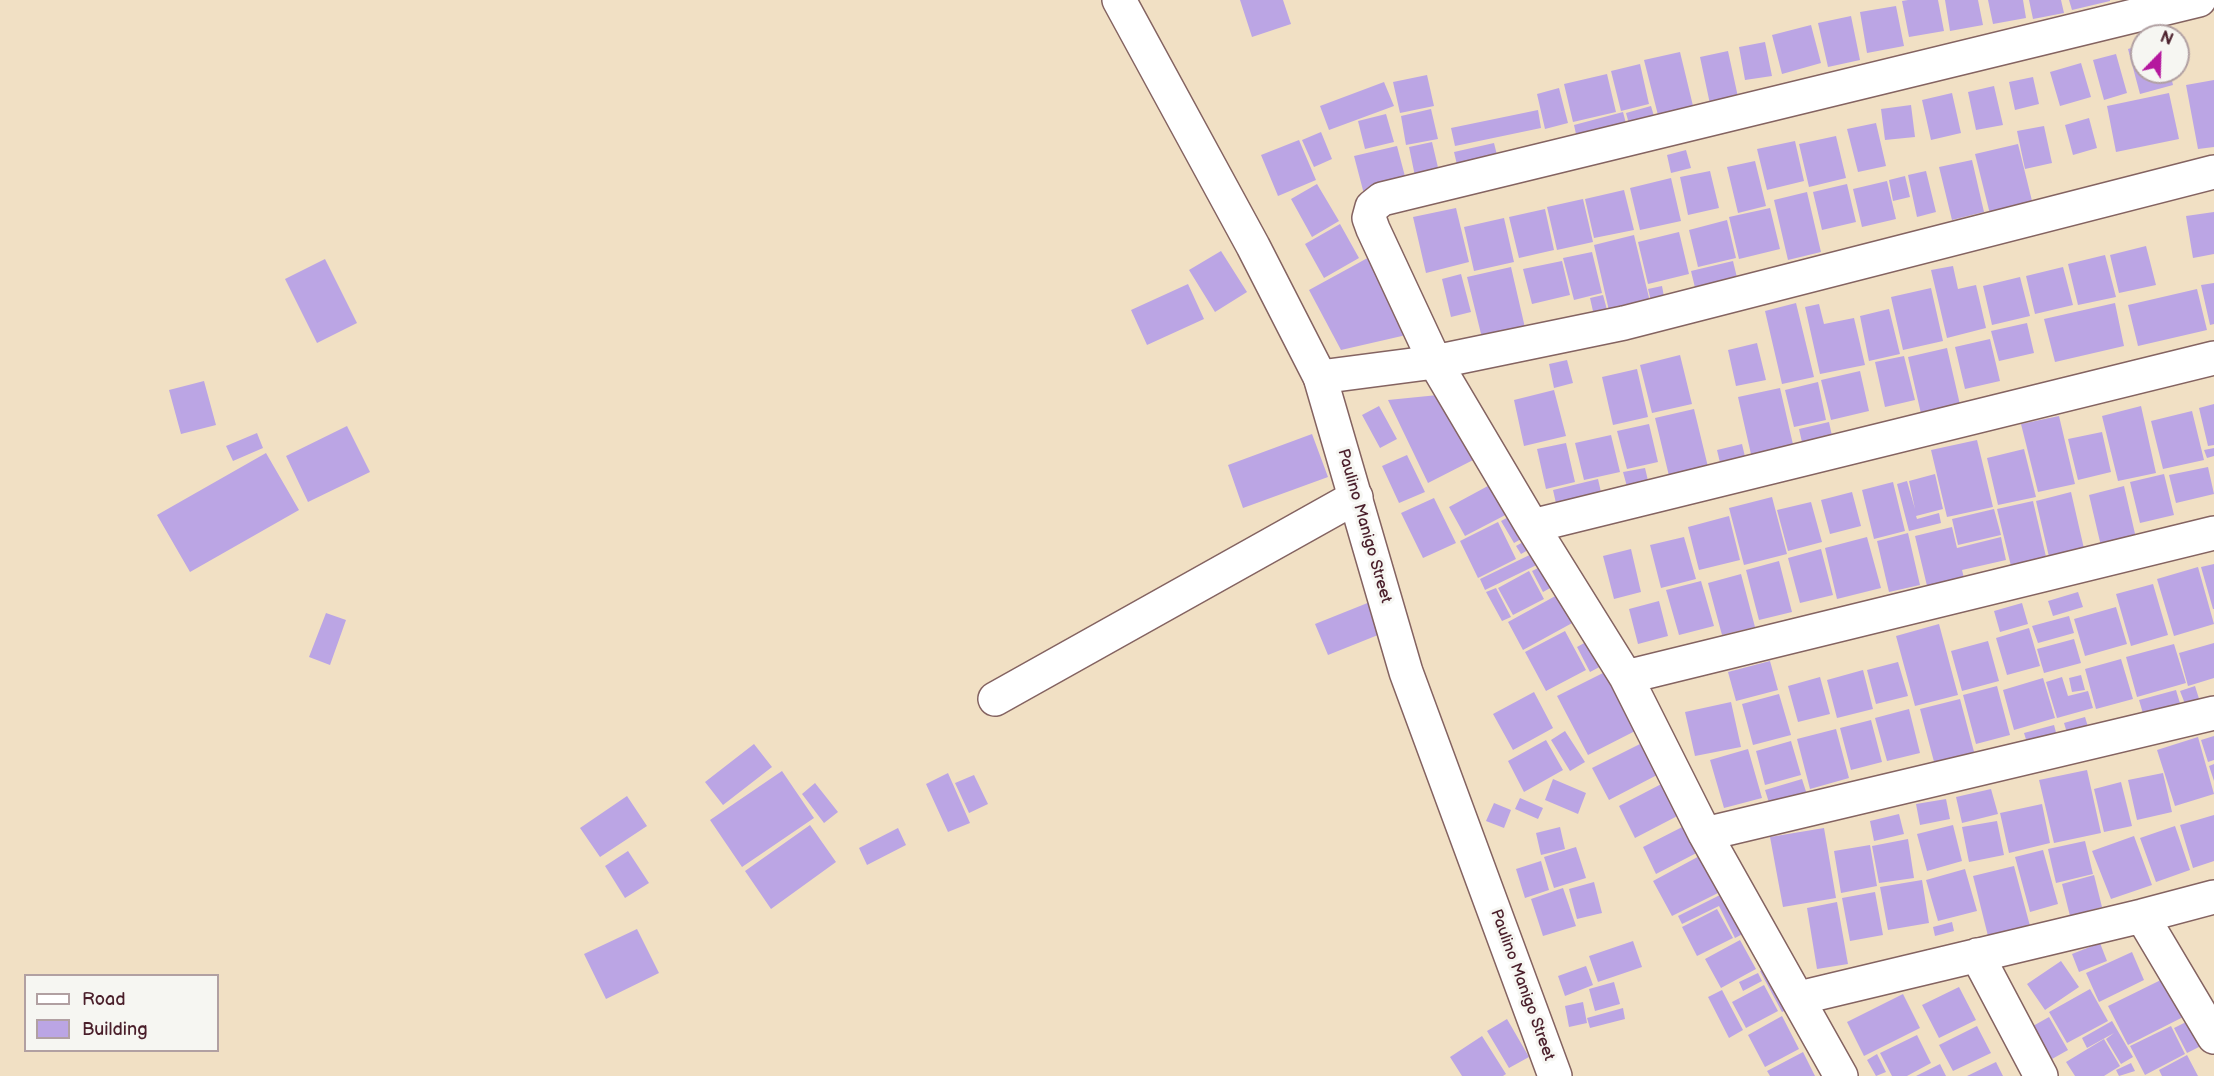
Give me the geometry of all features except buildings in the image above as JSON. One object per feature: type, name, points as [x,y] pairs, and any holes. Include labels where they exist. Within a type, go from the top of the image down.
[{"type":"street","name":"Paulino Manigo Street","points":[[1119,0],[1253,246],[1320,377],[1406,672],[1555,1076]]},
{"type":"street","points":[[1841,1076],[1705,834],[1626,677],[1532,526],[1435,362],[1373,229],[1369,218],[1372,207],[1382,199],[2199,0]]},
{"type":"street","points":[[1320,377],[1435,362],[1624,323],[2214,172]]},
{"type":"street","points":[[1532,526],[2214,358]]},
{"type":"street","points":[[995,699],[1356,496]]},
{"type":"street","points":[[1626,677],[2214,533]]},
{"type":"street","points":[[1705,834],[2214,713]]},
{"type":"street","points":[[1799,998],[2214,897]]},
{"type":"street","points":[[2142,916],[2214,1037]]},
{"type":"street","points":[[1977,955],[2041,1076]]}]
